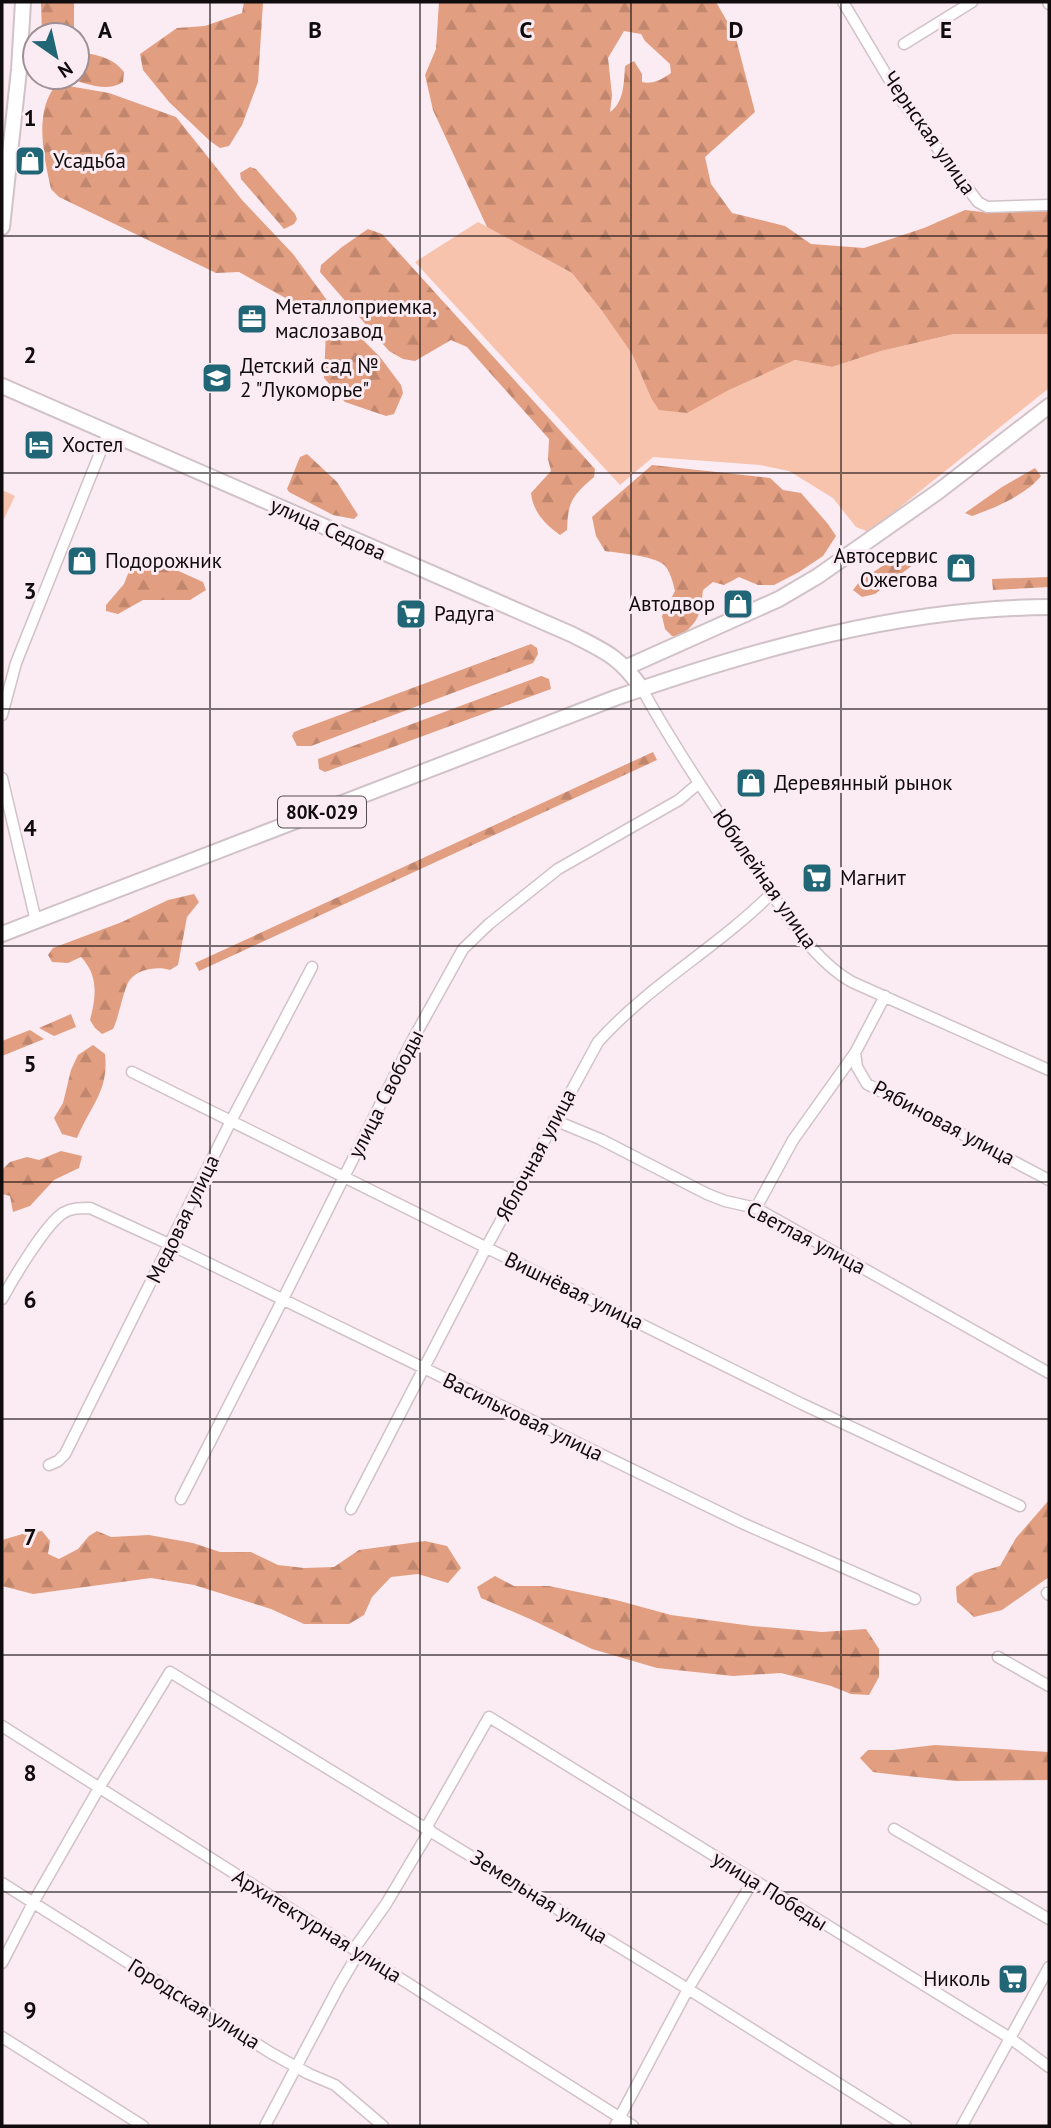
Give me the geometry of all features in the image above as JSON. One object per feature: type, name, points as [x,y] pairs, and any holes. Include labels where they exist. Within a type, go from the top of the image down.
[{"type":"main road","points":[[2,227],[19,71],[23,2]]},
{"type":"main road","name":"улица Седова","points":[[2,386],[571,634],[605,651],[627,667],[642,689]]},
{"type":"main road","points":[[627,667],[779,599],[818,576],[929,498],[1049,406]]},
{"type":"main road","name":"80К-029","points":[[2,934],[642,689],[783,645],[876,625],[949,614],[1049,607]]},
{"type":"street","name":"Чернская улица","points":[[843,2],[902,101],[978,202],[987,207],[1049,205]]},
{"type":"street","points":[[904,44],[972,2]]},
{"type":"street","points":[[2,715],[16,663],[108,433]]},
{"type":"street","name":"Юбилейная улица","points":[[642,689],[671,741],[772,893],[811,948],[829,967],[852,982],[1049,1070]]},
{"type":"street","points":[[2,778],[36,921]]},
{"type":"street","name":"улица Свободы","points":[[181,1499],[412,1041],[463,949],[489,924],[558,869],[679,800],[699,783]]},
{"type":"street","name":"Яблочная улица","points":[[351,1509],[487,1246],[598,1042],[619,1018],[726,935],[772,893]]},
{"type":"street","name":"Медовая улица","points":[[49,1465],[65,1454],[231,1121],[312,967]]},
{"type":"street","points":[[756,1208],[793,1140],[855,1053],[885,996]]},
{"type":"street","name":"Рябиновая улица","points":[[855,1053],[857,1067],[867,1084],[1049,1180]]},
{"type":"street","name":"Вишнёвая улица","points":[[132,1072],[777,1391],[1020,1506]]},
{"type":"street","name":"Светлая улица","points":[[554,1120],[600,1139],[707,1194],[756,1208],[1049,1373]]},
{"type":"street","name":"Васильковая улица","points":[[2,1299],[52,1223],[76,1207],[90,1208],[284,1299],[742,1523],[915,1599]]},
{"type":"street","points":[[998,1657],[1049,1686]]},
{"type":"street","name":"Земельная улица","points":[[99,1788],[170,1672],[688,1989],[906,2126]]},
{"type":"street","name":"улица Победы","points":[[428,1829],[489,1717],[1010,2038],[1049,2067]]},
{"type":"street","name":"Архитектурная улица","points":[[2,1726],[356,1951],[617,2122],[633,2126]]},
{"type":"street","points":[[2,1963],[99,1788]]},
{"type":"street","points":[[265,2126],[356,1951],[428,1829]]},
{"type":"street","points":[[894,1829],[1049,1919]]},
{"type":"street","points":[[617,2122],[688,1989],[753,1881]]},
{"type":"street","name":"Городская улица","points":[[2,1884],[271,2053],[335,2085],[383,2126]]},
{"type":"street","points":[[962,2126],[1049,1967]]},
{"type":"street","points":[[2,2037],[143,2126]]},
{"type":"shaded area","points":[[478,222],[572,273],[632,354],[651,398],[727,391],[795,360],[832,367],[881,351],[954,334],[1049,334],[1049,388],[869,532],[856,527],[833,498],[789,471],[760,465],[653,457],[620,485],[415,262]]},
{"type":"shaded area","points":[[2,490],[15,496],[2,523]]},
{"type":"green space","points":[[41,2],[74,2],[74,21],[42,21]]},
{"type":"green space","points":[[244,2],[263,2],[258,82],[242,125],[229,146],[220,148],[169,102],[143,70],[140,54],[177,28],[205,26],[242,13]]},
{"type":"green space","points":[[439,2],[716,2],[735,35],[755,112],[705,157],[711,184],[732,213],[785,226],[811,244],[864,248],[924,228],[965,210],[991,213],[1049,211],[1049,334],[954,334],[881,351],[832,367],[795,360],[727,391],[687,413],[659,410],[632,354],[572,273],[487,227],[433,110],[425,75],[436,49]],"holes":[[[624,31],[641,34],[670,64],[671,73],[657,81],[646,83],[642,82],[642,74],[634,61],[625,66],[621,98],[610,112],[612,95],[608,58]]]},
{"type":"green space","points":[[91,54],[111,61],[124,72],[123,82],[102,87],[91,85]]},
{"type":"green space","points":[[91,90],[109,93],[176,117],[242,200],[293,254],[329,303],[322,310],[307,310],[239,272],[216,273],[59,197],[51,189],[42,135],[45,107],[53,91]]},
{"type":"green space","points":[[250,167],[256,169],[295,214],[297,219],[294,224],[284,229],[241,179],[240,173]]},
{"type":"green space","points":[[368,229],[382,234],[595,469],[594,477],[570,505],[567,530],[560,535],[541,517],[534,506],[531,493],[551,471],[548,459],[549,439],[467,347],[451,340],[415,361],[403,359],[389,351],[320,272],[321,265]]},
{"type":"green space","points":[[339,325],[357,334],[380,357],[401,385],[403,393],[394,414],[386,416],[345,402],[324,378],[326,330]]},
{"type":"green space","points":[[307,454],[337,482],[358,515],[354,519],[333,515],[289,492],[287,489],[300,457]]},
{"type":"green space","points":[[652,465],[770,478],[783,490],[801,493],[836,536],[823,556],[774,585],[758,585],[739,577],[724,585],[713,582],[703,590],[700,611],[692,626],[680,636],[672,636],[665,629],[662,616],[675,591],[668,569],[652,559],[605,551],[596,536],[592,517]]},
{"type":"green space","points":[[1035,468],[1041,476],[1018,495],[972,516],[965,513],[1002,487]]},
{"type":"green space","points":[[905,551],[915,553],[918,559],[875,594],[862,597],[853,590],[860,581]]},
{"type":"green space","points":[[145,556],[203,582],[206,590],[190,600],[143,600],[118,614],[106,611],[106,605],[124,584],[134,558]]},
{"type":"green space","points":[[1049,577],[1049,587],[993,590],[992,579]]},
{"type":"green space","points":[[531,644],[537,648],[538,654],[533,663],[311,746],[297,746],[292,736],[294,732]]},
{"type":"green space","points":[[541,676],[549,679],[551,689],[325,772],[319,769],[318,759]]},
{"type":"green space","points":[[653,752],[657,760],[199,971],[195,963]]},
{"type":"green space","points":[[194,894],[199,902],[187,917],[178,965],[170,970],[148,970],[133,977],[127,985],[113,1029],[102,1034],[90,1020],[94,987],[87,964],[81,957],[68,963],[52,962],[48,955],[53,948],[122,922],[168,900]]},
{"type":"green space","points":[[71,1014],[76,1027],[54,1036],[39,1028]]},
{"type":"green space","points":[[30,1030],[44,1039],[2,1056],[2,1041]]},
{"type":"green space","points":[[93,1045],[105,1054],[106,1067],[98,1098],[77,1138],[62,1134],[54,1118],[63,1103],[71,1070],[78,1055]]},
{"type":"green space","points":[[61,1151],[82,1156],[79,1168],[54,1180],[30,1206],[13,1212],[10,1196],[2,1194],[2,1170],[10,1162],[27,1157],[39,1160]]},
{"type":"green space","points":[[1049,1500],[1049,1577],[1002,1610],[974,1617],[957,1602],[956,1587],[975,1573],[1000,1566],[1016,1538]]},
{"type":"green space","points":[[42,1531],[50,1541],[48,1554],[59,1559],[78,1549],[97,1531],[111,1537],[149,1535],[193,1543],[220,1552],[251,1552],[278,1565],[304,1568],[334,1567],[359,1550],[425,1541],[447,1546],[461,1568],[448,1583],[418,1574],[391,1577],[372,1597],[364,1615],[349,1624],[304,1624],[271,1609],[194,1585],[151,1578],[33,1594],[2,1586],[2,1540]]},
{"type":"green space","points":[[495,1576],[514,1586],[549,1586],[671,1615],[822,1632],[866,1629],[879,1649],[879,1677],[869,1695],[851,1694],[781,1673],[733,1676],[657,1668],[592,1649],[481,1598],[477,1587]]},
{"type":"green space","points":[[935,1745],[1049,1752],[1049,1780],[956,1781],[897,1775],[873,1772],[860,1758],[868,1750]]},
{"type":"place","name":"Усадьба","points":[[30,161]]},
{"type":"place","name":"Металлоприемка, маслозавод","points":[[252,319]]},
{"type":"place","name":"Детский сад № 2 \"Лукоморье\"","points":[[217,378]]},
{"type":"place","name":"Хостел","points":[[39,445]]},
{"type":"place","name":"Подорожник","points":[[82,561]]},
{"type":"place","name":"Автосервис Ожегова","points":[[961,568]]},
{"type":"place","name":"Автодвор","points":[[738,604]]},
{"type":"place","name":"Радуга","points":[[411,614]]},
{"type":"place","name":"Деревянный рынок","points":[[751,783]]},
{"type":"place","name":"Магнит","points":[[817,878]]},
{"type":"place","name":"Николь","points":[[1013,1979]]}]
